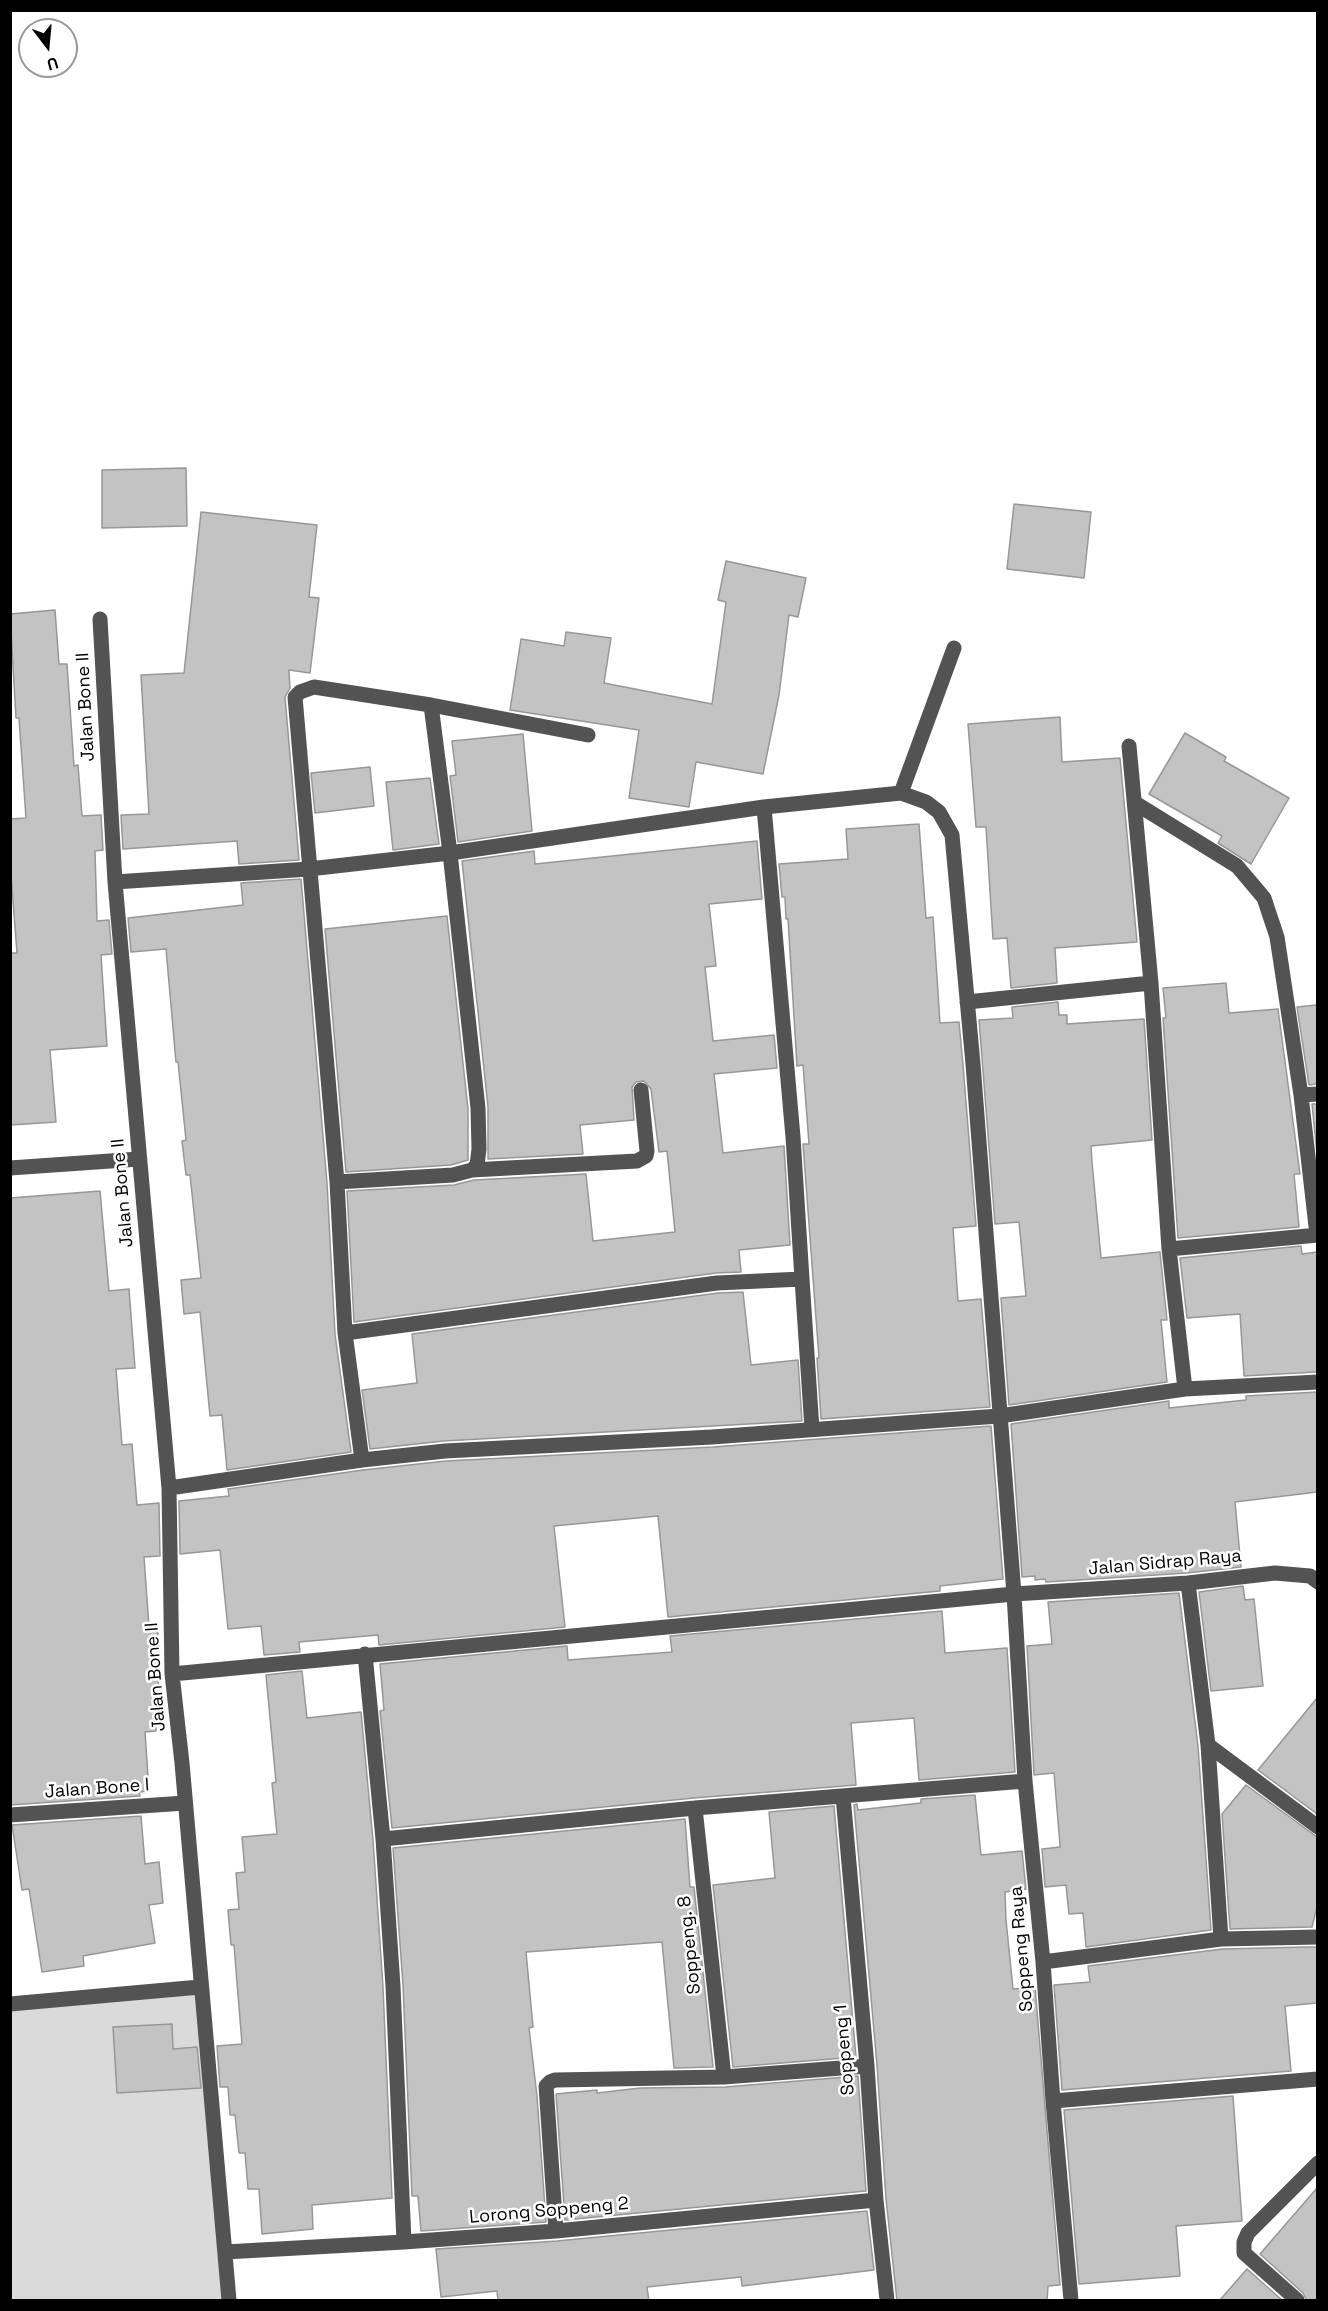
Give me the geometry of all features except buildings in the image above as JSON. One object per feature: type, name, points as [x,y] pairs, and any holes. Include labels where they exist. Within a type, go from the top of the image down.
[{"type":"street","name":"Jalan Bone II","points":[[100,619],[115,882],[169,1488],[172,1674],[182,1763],[229,2301]]},
{"type":"street","points":[[115,882],[309,869],[450,853],[764,807],[901,794],[954,648]]},
{"type":"street","points":[[362,1460],[345,1333],[337,1182],[295,697],[300,692],[314,687],[431,705],[588,735]]},
{"type":"street","points":[[431,705],[478,1108],[479,1149],[477,1165],[472,1170]]},
{"type":"street","points":[[1129,746],[1151,983],[1169,1249],[1185,1389]]},
{"type":"street","name":"Soppeng Raya","points":[[901,794],[926,802],[939,812],[952,835],[1014,1594],[1025,1781],[1043,1962],[1071,2301]]},
{"type":"street","points":[[1135,803],[1237,866],[1264,898],[1277,937],[1301,1095],[1317,1235],[1169,1249]]},
{"type":"street","points":[[764,807],[793,1137],[812,1430]]},
{"type":"street","points":[[967,1002],[1151,983]]},
{"type":"street","points":[[337,1182],[453,1175],[472,1170],[637,1161],[646,1156],[647,1151],[641,1090]]},
{"type":"street","points":[[1301,1095],[1317,1094]]},
{"type":"street","points":[[10,1168],[140,1159]]},
{"type":"street","points":[[345,1333],[717,1283],[802,1279]]},
{"type":"street","points":[[169,1488],[362,1460],[445,1451],[712,1437],[999,1416],[1185,1389],[1317,1382]]},
{"type":"street","name":"Jalan Sidrap Raya","points":[[172,1674],[1014,1594],[1188,1582],[1275,1573],[1310,1576],[1317,1582]]},
{"type":"street","points":[[1188,1582],[1208,1745],[1221,1939]]},
{"type":"street","points":[[365,1654],[383,1839],[393,1986],[404,2242]]},
{"type":"street","points":[[1208,1745],[1317,1827]]},
{"type":"street","points":[[383,1839],[695,1808],[1025,1781]]},
{"type":"street","name":"Soppeng 1","points":[[843,1796],[886,2301]]},
{"type":"street","name":"Jalan Bone I","points":[[10,1815],[185,1803]]},
{"type":"street","name":"Soppeng. 8","points":[[695,1808],[724,2077]]},
{"type":"street","points":[[1043,1962],[1221,1939],[1317,1937]]},
{"type":"street","points":[[10,2004],[200,1987]]},
{"type":"street","points":[[556,2231],[546,2086],[550,2082],[555,2080],[724,2077],[867,2067]]},
{"type":"street","points":[[1053,2101],[1317,2079]]},
{"type":"street","points":[[1297,2301],[1244,2253],[1244,2242],[1248,2233],[1317,2163]]},
{"type":"street","name":"Lorong Soppeng 2","points":[[225,2252],[556,2231],[876,2200]]},
{"type":"shaded area","points":[[200,1987],[228,2300],[11,2300],[11,2003]]}]
